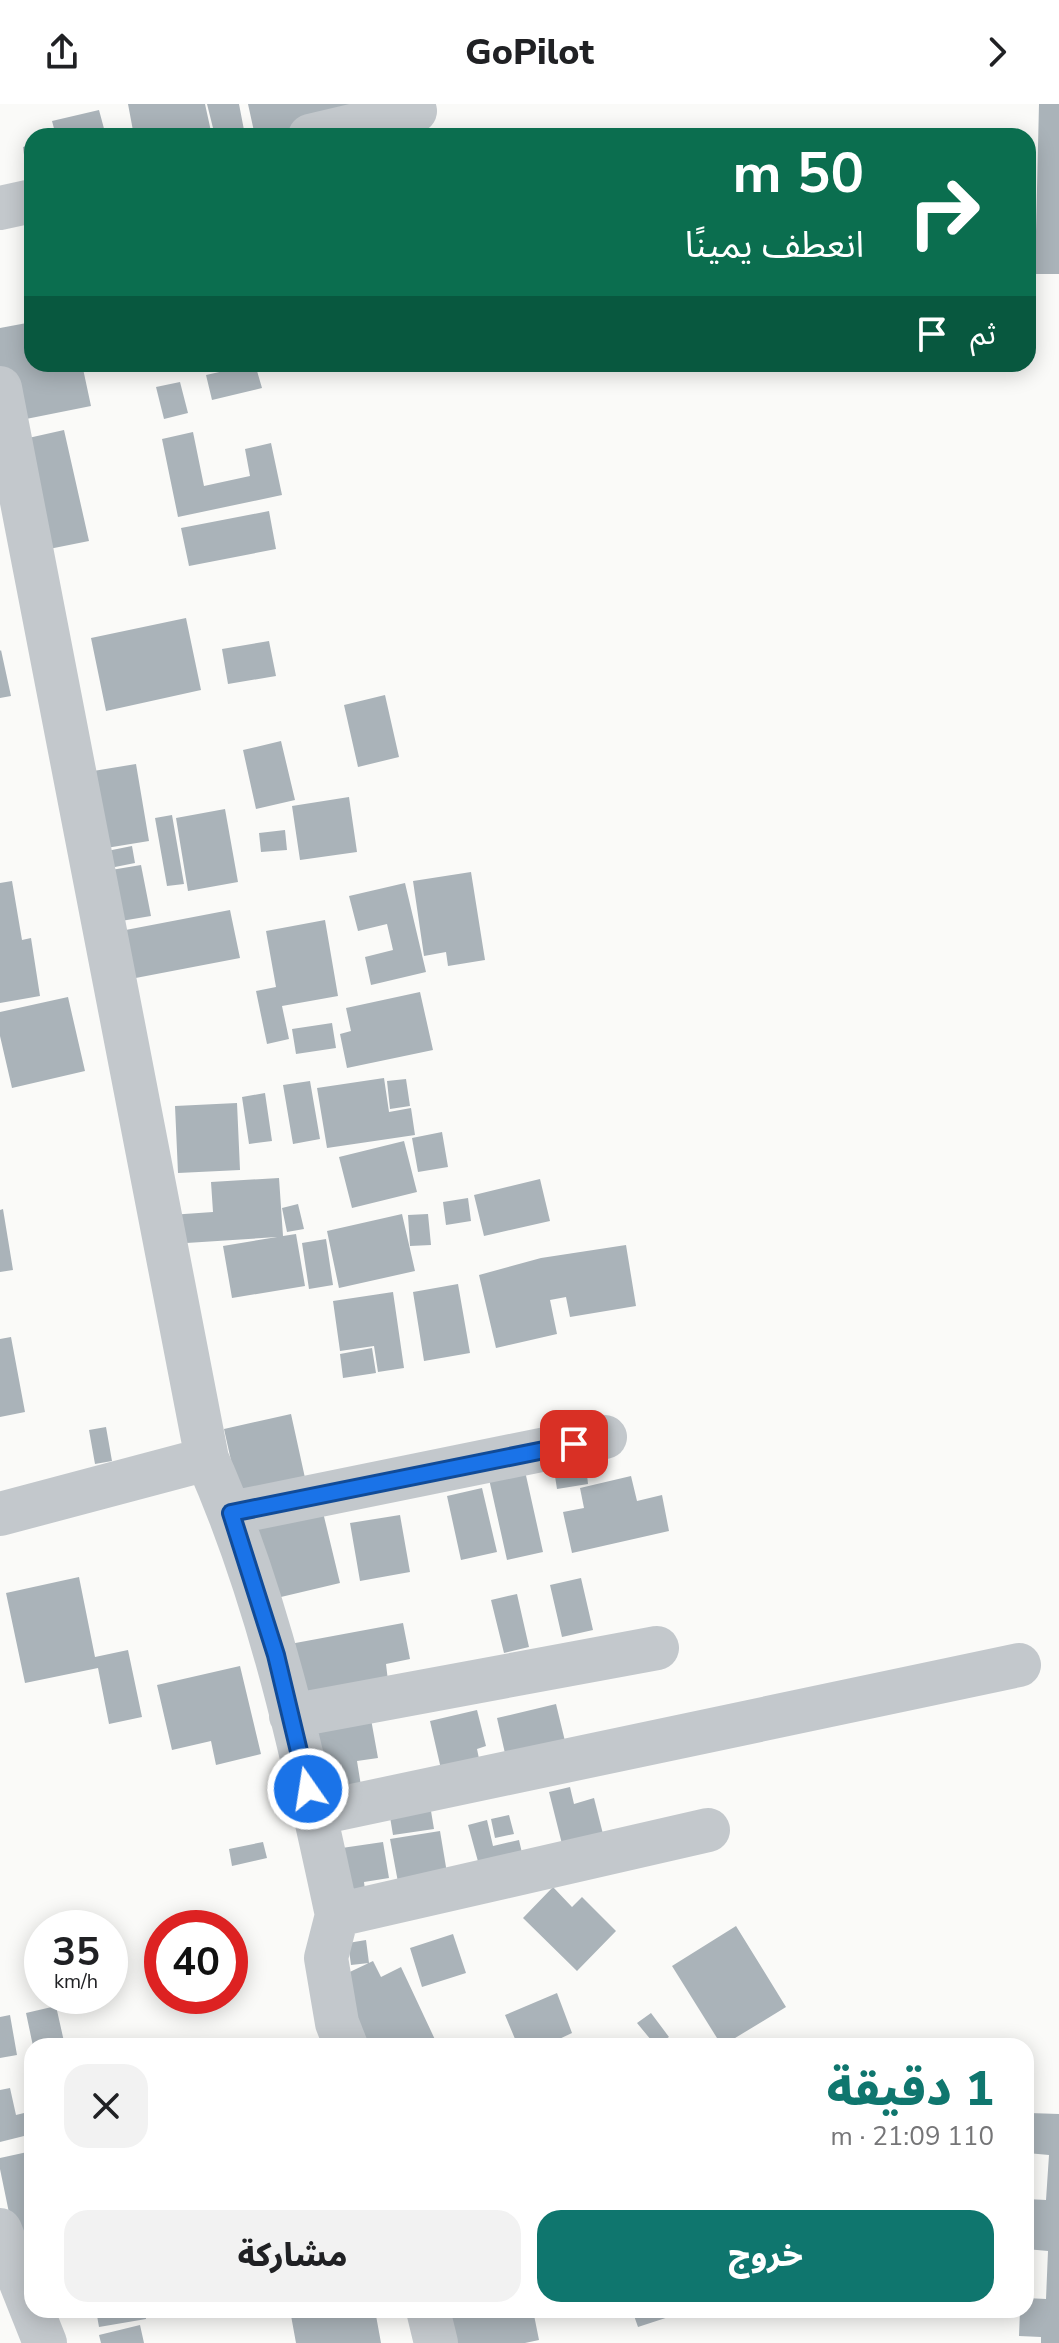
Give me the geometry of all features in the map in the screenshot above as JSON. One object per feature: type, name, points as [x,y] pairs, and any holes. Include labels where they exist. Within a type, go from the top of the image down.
[{"type":"street","points":[[344,128],[415,111]]},
{"type":"street","points":[[0,208],[24,203]]},
{"type":"street","points":[[0,388],[207,1459],[231,1513],[276,1655],[337,1915],[326,1958],[337,2023],[343,2038]]},
{"type":"street","points":[[231,1513],[605,1437]]},
{"type":"street","points":[[0,1514],[207,1459]]},
{"type":"street","points":[[291,1716],[657,1648]]},
{"type":"street","points":[[314,1814],[1019,1665]]},
{"type":"street","points":[[337,1915],[708,1830]]},
{"type":"street","points":[[0,2230],[24,2290]]},
{"type":"street","points":[[35,2318],[45,2343]]},
{"type":"street","points":[[430,2318],[436,2343]]},
{"type":"building","points":[[128,104],[205,104],[210,128],[132,128]]},
{"type":"building","points":[[207,104],[239,104],[244,128],[213,128]]},
{"type":"building","points":[[248,104],[358,104],[361,118],[317,128],[253,128]]},
{"type":"building","points":[[1039,104],[1059,104],[1059,274],[1036,274]]},
{"type":"building","points":[[99,110],[104,128],[54,128],[52,121]]},
{"type":"building","points":[[24,324],[24,372],[84,372],[91,406],[11,422],[0,369],[0,328]]},
{"type":"building","points":[[257,372],[262,388],[212,400],[206,375]]},
{"type":"building","points":[[180,382],[188,413],[164,419],[156,387]]},
{"type":"building","points":[[64,430],[89,541],[39,551],[15,441]]},
{"type":"building","points":[[193,432],[204,486],[250,476],[245,449],[271,443],[282,495],[178,517],[162,439]]},
{"type":"building","points":[[269,511],[276,549],[189,566],[181,528]]},
{"type":"building","points":[[186,618],[201,690],[106,711],[91,638]]},
{"type":"building","points":[[269,641],[276,676],[228,684],[222,649]]},
{"type":"building","points":[[0,651],[11,696],[0,698]]},
{"type":"building","points":[[385,695],[399,757],[358,767],[344,705]]},
{"type":"building","points":[[281,741],[295,800],[256,809],[243,750]]},
{"type":"building","points":[[136,764],[149,841],[94,850],[81,773]]},
{"type":"building","points":[[349,797],[357,852],[300,860],[292,806]]},
{"type":"building","points":[[225,809],[238,882],[188,891],[176,818]]},
{"type":"building","points":[[172,815],[184,884],[167,886],[155,818]]},
{"type":"building","points":[[285,830],[287,850],[261,852],[259,833]]},
{"type":"building","points":[[132,846],[135,863],[105,869],[102,852]]},
{"type":"building","points":[[141,865],[151,916],[109,923],[99,872]]},
{"type":"building","points":[[471,872],[485,960],[448,966],[446,952],[424,956],[413,881]]},
{"type":"building","points":[[12,881],[22,940],[31,938],[40,996],[0,1003],[0,883]]},
{"type":"building","points":[[405,883],[426,972],[371,985],[365,957],[393,950],[387,924],[358,931],[349,896]]},
{"type":"building","points":[[230,910],[240,958],[120,981],[110,933]]},
{"type":"building","points":[[325,920],[338,996],[282,1006],[289,1039],[267,1044],[256,991],[276,987],[266,931]]},
{"type":"building","points":[[420,992],[433,1050],[347,1068],[340,1034],[351,1031],[346,1008]]},
{"type":"building","points":[[68,997],[85,1071],[12,1088],[0,1036],[0,1012]]},
{"type":"building","points":[[332,1023],[336,1048],[296,1054],[292,1029]]},
{"type":"building","points":[[384,1078],[389,1112],[411,1108],[415,1135],[327,1148],[317,1088]]},
{"type":"building","points":[[406,1079],[410,1106],[390,1109],[387,1081]]},
{"type":"building","points":[[310,1081],[320,1139],[293,1144],[283,1085]]},
{"type":"building","points":[[265,1093],[272,1141],[249,1144],[242,1097]]},
{"type":"building","points":[[237,1103],[240,1170],[178,1173],[175,1106]]},
{"type":"building","points":[[442,1132],[448,1167],[418,1172],[412,1138]]},
{"type":"building","points":[[404,1141],[417,1192],[352,1208],[339,1157]]},
{"type":"building","points":[[279,1178],[283,1236],[296,1234],[305,1286],[232,1298],[223,1246],[277,1237],[171,1244],[170,1215],[213,1212],[211,1182]]},
{"type":"building","points":[[540,1179],[550,1221],[484,1236],[474,1195]]},
{"type":"building","points":[[468,1198],[471,1221],[446,1225],[443,1202]]},
{"type":"building","points":[[298,1204],[304,1229],[287,1232],[282,1208]]},
{"type":"building","points":[[3,1209],[13,1270],[0,1272],[0,1210]]},
{"type":"building","points":[[402,1214],[415,1271],[339,1288],[327,1231]]},
{"type":"building","points":[[428,1214],[431,1245],[410,1246],[408,1215]]},
{"type":"building","points":[[326,1239],[333,1285],[309,1289],[302,1243]]},
{"type":"building","points":[[626,1245],[636,1306],[570,1317],[566,1297],[550,1300],[557,1334],[496,1348],[479,1275],[541,1258]]},
{"type":"building","points":[[458,1284],[470,1353],[424,1361],[413,1292]]},
{"type":"building","points":[[393,1292],[404,1368],[378,1372],[374,1346],[340,1351],[333,1301]]},
{"type":"building","points":[[11,1337],[25,1412],[0,1417],[0,1339]]},
{"type":"building","points":[[372,1348],[376,1373],[343,1378],[340,1354]]},
{"type":"building","points":[[291,1414],[307,1487],[240,1501],[224,1429]]},
{"type":"building","points":[[106,1427],[112,1461],[95,1464],[89,1430]]},
{"type":"building","points":[[586,1466],[588,1484],[557,1489],[554,1470]]},
{"type":"building","points":[[525,1471],[543,1552],[507,1560],[489,1479]]},
{"type":"building","points":[[631,1476],[637,1501],[662,1495],[669,1531],[572,1553],[563,1512],[584,1508],[580,1488]]},
{"type":"building","points":[[482,1488],[497,1552],[461,1560],[447,1496]]},
{"type":"building","points":[[321,1504],[340,1583],[264,1601],[246,1521]]},
{"type":"building","points":[[400,1515],[410,1572],[360,1581],[350,1523]]},
{"type":"building","points":[[79,1577],[95,1657],[128,1650],[142,1717],[109,1724],[98,1668],[25,1683],[6,1593]]},
{"type":"building","points":[[581,1578],[593,1630],[562,1637],[550,1585]]},
{"type":"building","points":[[517,1594],[529,1647],[504,1653],[491,1600]]},
{"type":"building","points":[[403,1623],[410,1659],[386,1664],[388,1681],[299,1696],[290,1644]]},
{"type":"building","points":[[240,1666],[261,1754],[216,1765],[211,1741],[172,1750],[157,1685]]},
{"type":"building","points":[[556,1704],[571,1766],[511,1780],[497,1718]]},
{"type":"building","points":[[369,1708],[378,1758],[357,1761],[361,1786],[318,1793],[306,1719]]},
{"type":"building","points":[[477,1710],[486,1746],[477,1749],[482,1773],[444,1782],[430,1721]]},
{"type":"building","points":[[570,1787],[574,1804],[594,1798],[606,1846],[565,1856],[549,1792]]},
{"type":"building","points":[[431,1811],[434,1829],[393,1835],[390,1817]]},
{"type":"building","points":[[509,1815],[514,1834],[495,1838],[491,1819]]},
{"type":"building","points":[[487,1820],[493,1846],[519,1840],[525,1866],[482,1876],[468,1825]]},
{"type":"building","points":[[440,1831],[449,1885],[400,1893],[390,1839]]},
{"type":"building","points":[[263,1842],[267,1858],[232,1866],[229,1849]]},
{"type":"building","points":[[383,1842],[389,1878],[364,1882],[365,1890],[342,1894],[335,1849]]},
{"type":"building","points":[[553,1887],[572,1907],[582,1897],[616,1931],[577,1971],[523,1918]]},
{"type":"building","points":[[736,1926],[786,2007],[735,2038],[717,2038],[672,1966]]},
{"type":"building","points":[[453,1934],[466,1973],[422,1987],[410,1948]]},
{"type":"building","points":[[366,1940],[369,1963],[351,1965],[348,1943]]},
{"type":"building","points":[[373,1961],[381,1977],[401,1967],[434,2038],[365,2038],[337,1978]]},
{"type":"building","points":[[557,1993],[572,2033],[561,2038],[515,2038],[505,2015]]},
{"type":"building","points":[[651,2013],[669,2037],[649,2038],[637,2023]]},
{"type":"building","points":[[26,2014],[58,2014],[63,2038],[31,2038]]},
{"type":"building","points":[[10,2015],[17,2055],[0,2058],[0,2017]]},
{"type":"building","points":[[10,2088],[16,2115],[24,2113],[24,2136],[0,2142],[0,2090]]},
{"type":"building","points":[[1034,2113],[1059,2114],[1059,2343],[1041,2343],[1041,2337],[1019,2336],[1020,2318],[1034,2318],[1034,2298],[1046,2299],[1048,2251],[1034,2250],[1034,2199],[1046,2200],[1049,2155],[1034,2154]]},
{"type":"building","points":[[24,2153],[22,2276],[0,2169],[0,2158]]},
{"type":"building","points":[[97,2318],[146,2318],[146,2319],[99,2327]]},
{"type":"building","points":[[291,2318],[376,2318],[381,2343],[296,2343]]},
{"type":"building","points":[[449,2318],[535,2318],[539,2340],[525,2343],[454,2343]]},
{"type":"building","points":[[635,2318],[666,2318],[638,2327]]},
{"type":"building","points":[[140,2325],[144,2343],[101,2343],[99,2335]]},
{"type":"route","points":[[308,1789],[276,1655],[231,1513],[574,1444]]}]
